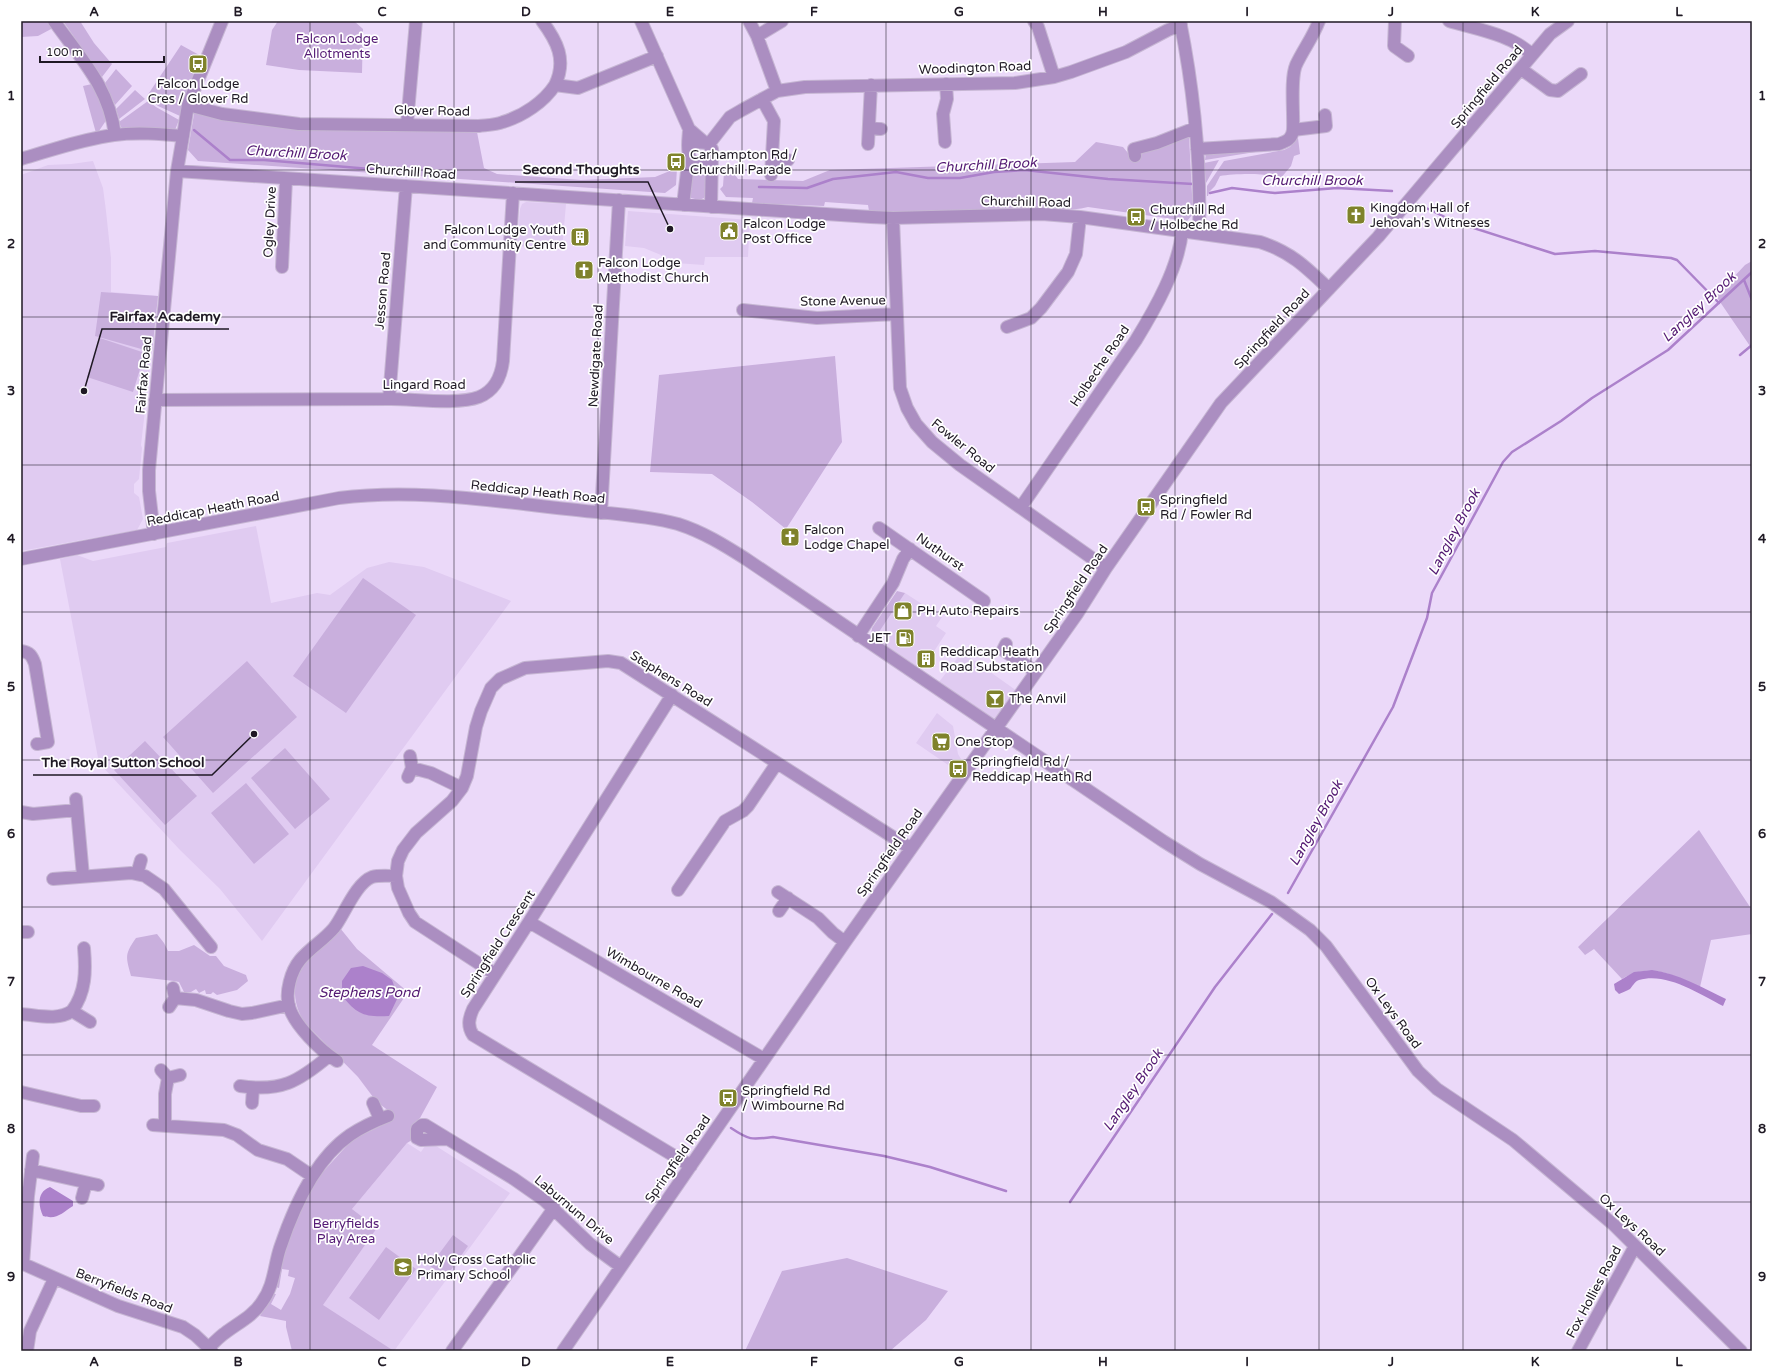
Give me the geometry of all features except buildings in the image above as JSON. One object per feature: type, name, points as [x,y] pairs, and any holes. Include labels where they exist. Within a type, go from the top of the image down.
[{"type":"street","points":[[54,21],[99,84],[110,112],[114,135]]},
{"type":"street","name":"Fairfax Road","points":[[154,534],[149,491],[149,470],[182,136],[188,105],[222,21]]},
{"type":"street","points":[[407,124],[416,21]]},
{"type":"street","points":[[542,21],[553,36],[560,53],[559,77],[555,85],[578,88],[657,56]]},
{"type":"street","points":[[641,21],[689,129],[708,147],[711,207]]},
{"type":"street","points":[[749,21],[757,36],[777,91]]},
{"type":"street","points":[[757,36],[782,21]]},
{"type":"street","points":[[1034,21],[1038,27],[1054,77]]},
{"type":"street","points":[[1197,149],[1279,144],[1289,140],[1293,130],[1294,79],[1296,66],[1319,21]]},
{"type":"street","points":[[1395,21],[1394,46],[1408,56]]},
{"type":"street","points":[[1449,21],[1514,41],[1525,48],[1532,55]]},
{"type":"street","name":"Springfield Road","points":[[563,1351],[620,1266],[691,1166],[910,848],[1077,614],[1106,568],[1221,403],[1329,289],[1402,208],[1550,34],[1568,21]]},
{"type":"street","points":[[1180,23],[1190,78],[1197,149],[1199,233]]},
{"type":"street","name":"Woodington Road","points":[[708,147],[730,117],[777,91],[805,87],[1015,83],[1054,77],[1126,52],[1180,23]]},
{"type":"street","points":[[1521,69],[1550,90],[1558,91],[1581,74]]},
{"type":"street","points":[[945,142],[943,114],[947,99],[946,84]]},
{"type":"street","name":"Glover Road","points":[[188,105],[222,114],[299,124],[479,126],[502,122],[518,116],[548,96],[555,85]]},
{"type":"street","points":[[868,144],[872,85]]},
{"type":"street","points":[[762,99],[774,121],[771,175]]},
{"type":"street","points":[[1293,130],[1326,126],[1325,115]]},
{"type":"street","points":[[869,128],[881,129]]},
{"type":"street","points":[[1135,156],[1134,149],[1157,143],[1195,128]]},
{"type":"street","points":[[683,205],[689,152],[689,129]]},
{"type":"street","points":[[21,159],[81,142],[114,135],[148,133],[182,136]]},
{"type":"street","points":[[689,152],[694,143],[708,147]]},
{"type":"street","points":[[689,152],[694,163],[702,165],[708,162],[708,147]]},
{"type":"street","points":[[773,159],[788,160]]},
{"type":"street","name":"Churchill Road","points":[[178,171],[893,218],[1042,214],[1080,217],[1260,242],[1273,246],[1294,258],[1329,289]]},
{"type":"street","name":"Ogley Drive","points":[[282,266],[286,179]]},
{"type":"street","name":"Jesson Road","points":[[389,399],[406,186]]},
{"type":"street","name":"Lingard Road","points":[[155,400],[468,399],[478,397],[488,392],[497,382],[502,371],[513,193]]},
{"type":"street","name":"Newdigate Road","points":[[600,513],[619,200]]},
{"type":"street","points":[[1007,327],[1031,318],[1041,308],[1068,272],[1076,254],[1080,217]]},
{"type":"street","name":"Fowler Road","points":[[893,218],[900,388],[906,408],[916,424],[932,442],[960,465],[1106,568]]},
{"type":"street","name":"Holbeche Road","points":[[1021,507],[1136,340],[1150,316],[1172,268],[1179,248],[1182,231]]},
{"type":"street","name":"Stone Avenue","points":[[743,310],[817,318],[896,314]]},
{"type":"street","name":"Reddicap Heath Road","points":[[21,559],[339,498],[362,495],[409,495],[464,498],[600,513],[676,524],[708,536],[746,558],[996,729]]},
{"type":"street","name":"Nuthurst","points":[[879,528],[984,601]]},
{"type":"street","points":[[858,636],[893,583],[903,559],[910,549]]},
{"type":"street","points":[[1006,644],[1003,650],[1036,672]]},
{"type":"street","points":[[21,651],[28,652],[35,664],[48,742],[37,744]]},
{"type":"street","name":"Stephens Road","points":[[495,974],[414,922],[402,897],[396,876],[398,862],[407,844],[416,833],[452,801],[462,788],[467,776],[480,712],[491,688],[500,679],[525,668],[539,665],[608,661],[621,663],[910,848]]},
{"type":"street","name":"Springfield Crescent","points":[[672,695],[473,1009],[469,1018],[470,1030],[473,1035],[691,1166]]},
{"type":"street","name":"Ox Leys Road","points":[[996,729],[1163,841],[1200,864],[1271,902],[1310,930],[1330,952],[1410,1060],[1437,1089],[1513,1140],[1614,1225],[1741,1351]]},
{"type":"street","points":[[410,756],[410,772],[431,773],[462,788]]},
{"type":"street","points":[[679,882],[725,821],[743,811],[748,806],[777,763]]},
{"type":"street","points":[[21,812],[34,814],[76,805],[82,876]]},
{"type":"street","points":[[137,874],[141,860]]},
{"type":"street","points":[[53,878],[137,874],[151,880],[164,889],[194,935],[211,948]]},
{"type":"street","points":[[240,1086],[253,1088],[269,1087],[293,1082],[333,1059],[304,1031],[293,1014],[289,1005],[290,982],[300,959],[334,928],[363,883],[370,878],[378,876],[396,876]]},
{"type":"street","points":[[779,910],[783,895],[818,918],[833,933],[845,942]]},
{"type":"street","name":"Wimbourne Road","points":[[529,922],[764,1059]]},
{"type":"street","points":[[21,1014],[54,1017],[67,1015],[72,1011],[79,1000],[85,979],[81,955]]},
{"type":"street","points":[[172,998],[196,1000],[229,1012],[242,1014],[289,1005]]},
{"type":"street","points":[[72,1011],[90,1022]]},
{"type":"street","points":[[180,1075],[164,1074],[165,1094],[159,1125],[224,1130],[237,1135],[258,1150],[287,1159],[312,1176]]},
{"type":"street","points":[[252,1103],[253,1088]]},
{"type":"street","points":[[21,1092],[69,1098],[82,1106],[94,1106]]},
{"type":"street","points":[[210,1349],[225,1333],[254,1312],[262,1303],[272,1281],[280,1248],[298,1203],[312,1176],[332,1152],[349,1136],[384,1118],[373,1103]]},
{"type":"street","name":"Laburnum Drive","points":[[447,1139],[514,1179],[554,1208],[590,1244],[620,1266]]},
{"type":"street","points":[[22,1264],[33,1156]]},
{"type":"street","points":[[31,1170],[92,1184],[82,1198]]},
{"type":"street","points":[[446,1351],[554,1208]]},
{"type":"street","name":"Fox Hollies Road","points":[[1578,1351],[1635,1246]]},
{"type":"street","name":"Berryfields Road","points":[[22,1264],[118,1306],[183,1327],[195,1335],[210,1349]]},
{"type":"street","points":[[27,1351],[30,1332],[54,1278]]},
{"type":"shaded area","points":[[93,161],[103,188],[111,258],[111,292],[158,296],[141,445],[139,479],[134,484],[134,493],[139,497],[143,519],[137,530],[21,551],[21,175],[48,165]]},
{"type":"shaded area","points":[[526,202],[566,204],[562,250],[517,246],[520,209],[522,204]]},
{"type":"shaded area","points":[[628,211],[750,220],[748,257],[705,257],[704,265],[661,262],[661,255],[644,248],[625,246]]},
{"type":"shaded area","points":[[256,526],[271,603],[317,593],[330,595],[367,568],[389,562],[424,567],[511,601],[262,941],[220,889],[180,850],[99,763],[60,559],[77,555],[93,561],[166,547],[167,543]]},
{"type":"shaded area","points":[[905,593],[942,617],[936,626],[946,633],[929,659],[925,657],[918,667],[875,638]]},
{"type":"shaded area","points":[[962,652],[1017,691],[996,718],[993,718],[939,682]]},
{"type":"shaded area","points":[[937,713],[953,726],[958,754],[961,759],[954,769],[916,743]]},
{"type":"shaded area","name":"Holy Cross Catholic Primary School","points":[[407,1143],[421,1152],[425,1146],[436,1146],[510,1193],[394,1351],[322,1306],[377,1228],[352,1209]]},
{"type":"green space","points":[[21,21],[49,21],[53,28],[38,36],[21,37]]},
{"type":"green space","points":[[63,21],[80,21],[94,43],[112,64],[102,77]]},
{"type":"green space","name":"Falcon Lodge Allotments","points":[[278,21],[354,21],[363,29],[362,73],[299,70],[266,65],[272,30]]},
{"type":"green space","points":[[181,45],[201,56],[180,116],[158,106],[147,96]]},
{"type":"green space","points":[[116,69],[132,86],[115,105],[105,83]]},
{"type":"green space","points":[[92,84],[95,87],[107,119],[96,133],[83,86]]},
{"type":"green space","points":[[135,90],[145,99],[119,119],[116,109]]},
{"type":"green space","points":[[148,101],[179,120],[175,130],[124,129],[121,127],[119,122]]},
{"type":"green space","points":[[201,113],[477,132],[484,168],[497,174],[581,180],[655,177],[677,168],[676,185],[665,193],[198,161],[188,150],[194,114]]},
{"type":"green space","points":[[1189,136],[1193,214],[1187,221],[1088,207],[1065,210],[869,211],[868,205],[825,202],[824,206],[752,203],[753,198],[726,197],[720,189],[723,186],[724,172],[733,172],[738,179],[803,181],[830,170],[1075,162],[1096,142],[1123,147],[1133,159],[1140,159],[1142,150]]},
{"type":"green space","points":[[1298,138],[1300,154],[1294,156],[1291,166],[1280,179],[1259,174],[1220,176],[1215,186],[1207,196],[1207,186],[1224,161],[1284,150],[1290,147]]},
{"type":"green space","points":[[1268,150],[1205,160],[1206,153]]},
{"type":"green space","points":[[1219,160],[1206,183],[1204,163]]},
{"type":"green space","points":[[693,170],[707,170],[707,193],[704,198],[699,200],[691,198],[688,192]]},
{"type":"green space","points":[[1752,261],[1752,349],[1716,296],[1745,265]]},
{"type":"green space","points":[[101,292],[158,296],[152,352],[95,336]]},
{"type":"green space","points":[[100,338],[145,353],[133,392],[87,377]]},
{"type":"green space","points":[[835,356],[842,442],[786,529],[752,502],[712,474],[650,472],[659,375]]},
{"type":"green space","points":[[363,578],[416,615],[346,713],[293,676]]},
{"type":"green space","points":[[897,591],[905,593],[875,638],[871,634],[872,628]]},
{"type":"green space","points":[[247,661],[297,717],[213,793],[163,737]]},
{"type":"green space","points":[[145,741],[197,796],[165,825],[114,770]]},
{"type":"green space","points":[[285,748],[330,799],[295,829],[251,778]]},
{"type":"green space","points":[[246,783],[289,834],[254,864],[211,813]]},
{"type":"green space","points":[[1699,830],[1752,910],[1752,934],[1711,940],[1700,987],[1671,975],[1652,971],[1642,971],[1622,979],[1594,949],[1585,955],[1578,947]]},
{"type":"green space","name":"Berryfields Play Area","points":[[340,928],[357,949],[408,992],[372,1045],[437,1087],[420,1118],[410,1129],[412,1140],[407,1143],[352,1209],[377,1228],[323,1305],[394,1351],[292,1351],[286,1321],[260,1316],[274,1294],[276,1294],[271,1304],[281,1310],[290,1294],[295,1278],[288,1276],[289,1270],[282,1269],[279,1288],[276,1287],[291,1231],[310,1190],[321,1174],[352,1140],[391,1121],[390,1112],[376,1101],[358,1077],[304,1022],[297,1006],[295,993],[297,980],[302,969],[309,958]]},
{"type":"green space","points":[[157,934],[168,951],[179,951],[194,945],[210,956],[216,956],[224,966],[246,975],[248,981],[237,990],[217,995],[213,992],[211,994],[206,994],[205,990],[199,993],[196,989],[191,992],[184,992],[179,982],[131,976],[127,960],[129,948],[136,938]]},
{"type":"green space","points":[[453,1235],[468,1246],[446,1277],[430,1266]]},
{"type":"green space","points":[[386,1247],[416,1269],[379,1320],[349,1298]]},
{"type":"green space","points":[[847,1258],[948,1291],[926,1320],[890,1351],[745,1351],[782,1271]]},
{"type":"water","name":"Stephens Pond","points":[[363,966],[382,973],[392,980],[398,997],[389,1016],[362,1014],[342,996],[342,981],[351,968]]},
{"type":"water","points":[[1652,970],[1671,974],[1726,999],[1723,1006],[1693,990],[1661,979],[1650,978],[1639,980],[1630,989],[1619,994],[1615,990],[1614,984],[1634,972]]},
{"type":"water","points":[[50,1187],[73,1201],[73,1206],[59,1215],[48,1217],[43,1216],[40,1208],[40,1199],[43,1192]]},
{"type":"waterway","name":"Churchill Brook","points":[[194,130],[230,160],[264,160],[408,171]]},
{"type":"waterway","name":"Churchill Brook","points":[[759,187],[807,188],[833,179],[896,172],[928,178],[960,178],[994,172],[1025,170],[1108,179],[1193,184]]},
{"type":"waterway","name":"Churchill Brook","points":[[1210,193],[1232,188],[1275,193],[1337,188],[1392,191]]},
{"type":"waterway","name":"Churchill Brook","points":[[1418,204],[1455,222],[1555,254],[1595,251],[1671,258],[1677,260],[1719,303]]},
{"type":"waterway","name":"Langley Brook","points":[[1288,893],[1393,707],[1427,618],[1432,593],[1503,462],[1512,452],[1561,421],[1592,398],[1668,350],[1752,272]]},
{"type":"waterway","points":[[1744,280],[1752,300]]},
{"type":"waterway","points":[[1740,355],[1752,345]]},
{"type":"waterway","name":"Langley Brook","points":[[1070,1202],[1215,987],[1272,914]]},
{"type":"waterway","points":[[731,1128],[746,1137],[755,1139],[773,1137],[884,1156],[930,1167],[1006,1191]]},
{"type":"place","name":"Falcon Lodge Cres / Glover Rd","points":[[198,64]]},
{"type":"place","name":"Carhampton Rd / Churchill Parade","points":[[676,162]]},
{"type":"place","name":"Kingdom Hall of Jehovah's Witneses","points":[[1356,215]]},
{"type":"place","name":"Churchill Rd / Holbeche Rd","points":[[1136,217]]},
{"type":"place","name":"Second Thoughts","points":[[670,229]]},
{"type":"place","name":"Falcon Lodge Post Office","points":[[729,231]]},
{"type":"place","name":"Falcon Lodge Youth and Community Centre","points":[[580,237]]},
{"type":"place","name":"Falcon Lodge Methodist Church","points":[[584,270]]},
{"type":"place","name":"Fairfax Academy","points":[[84,391]]},
{"type":"place","name":"Springfield Rd / Fowler Rd","points":[[1146,507]]},
{"type":"place","name":"Falcon Lodge Chapel","points":[[790,537]]},
{"type":"place","name":"PH Auto Repairs","points":[[903,611]]},
{"type":"place","name":"JET","points":[[905,638]]},
{"type":"place","name":"Reddicap Heath Road Substation","points":[[926,659]]},
{"type":"place","name":"The Anvil","points":[[995,699]]},
{"type":"place","name":"The Royal Sutton School","points":[[254,734]]},
{"type":"place","name":"One Stop","points":[[941,742]]},
{"type":"place","name":"Springfield Rd / Reddicap Heath Rd","points":[[958,769]]},
{"type":"place","name":"Springfield Rd / Wimbourne Rd","points":[[728,1098]]},
{"type":"place","name":"Holy Cross Catholic Primary School","points":[[403,1267]]}]
